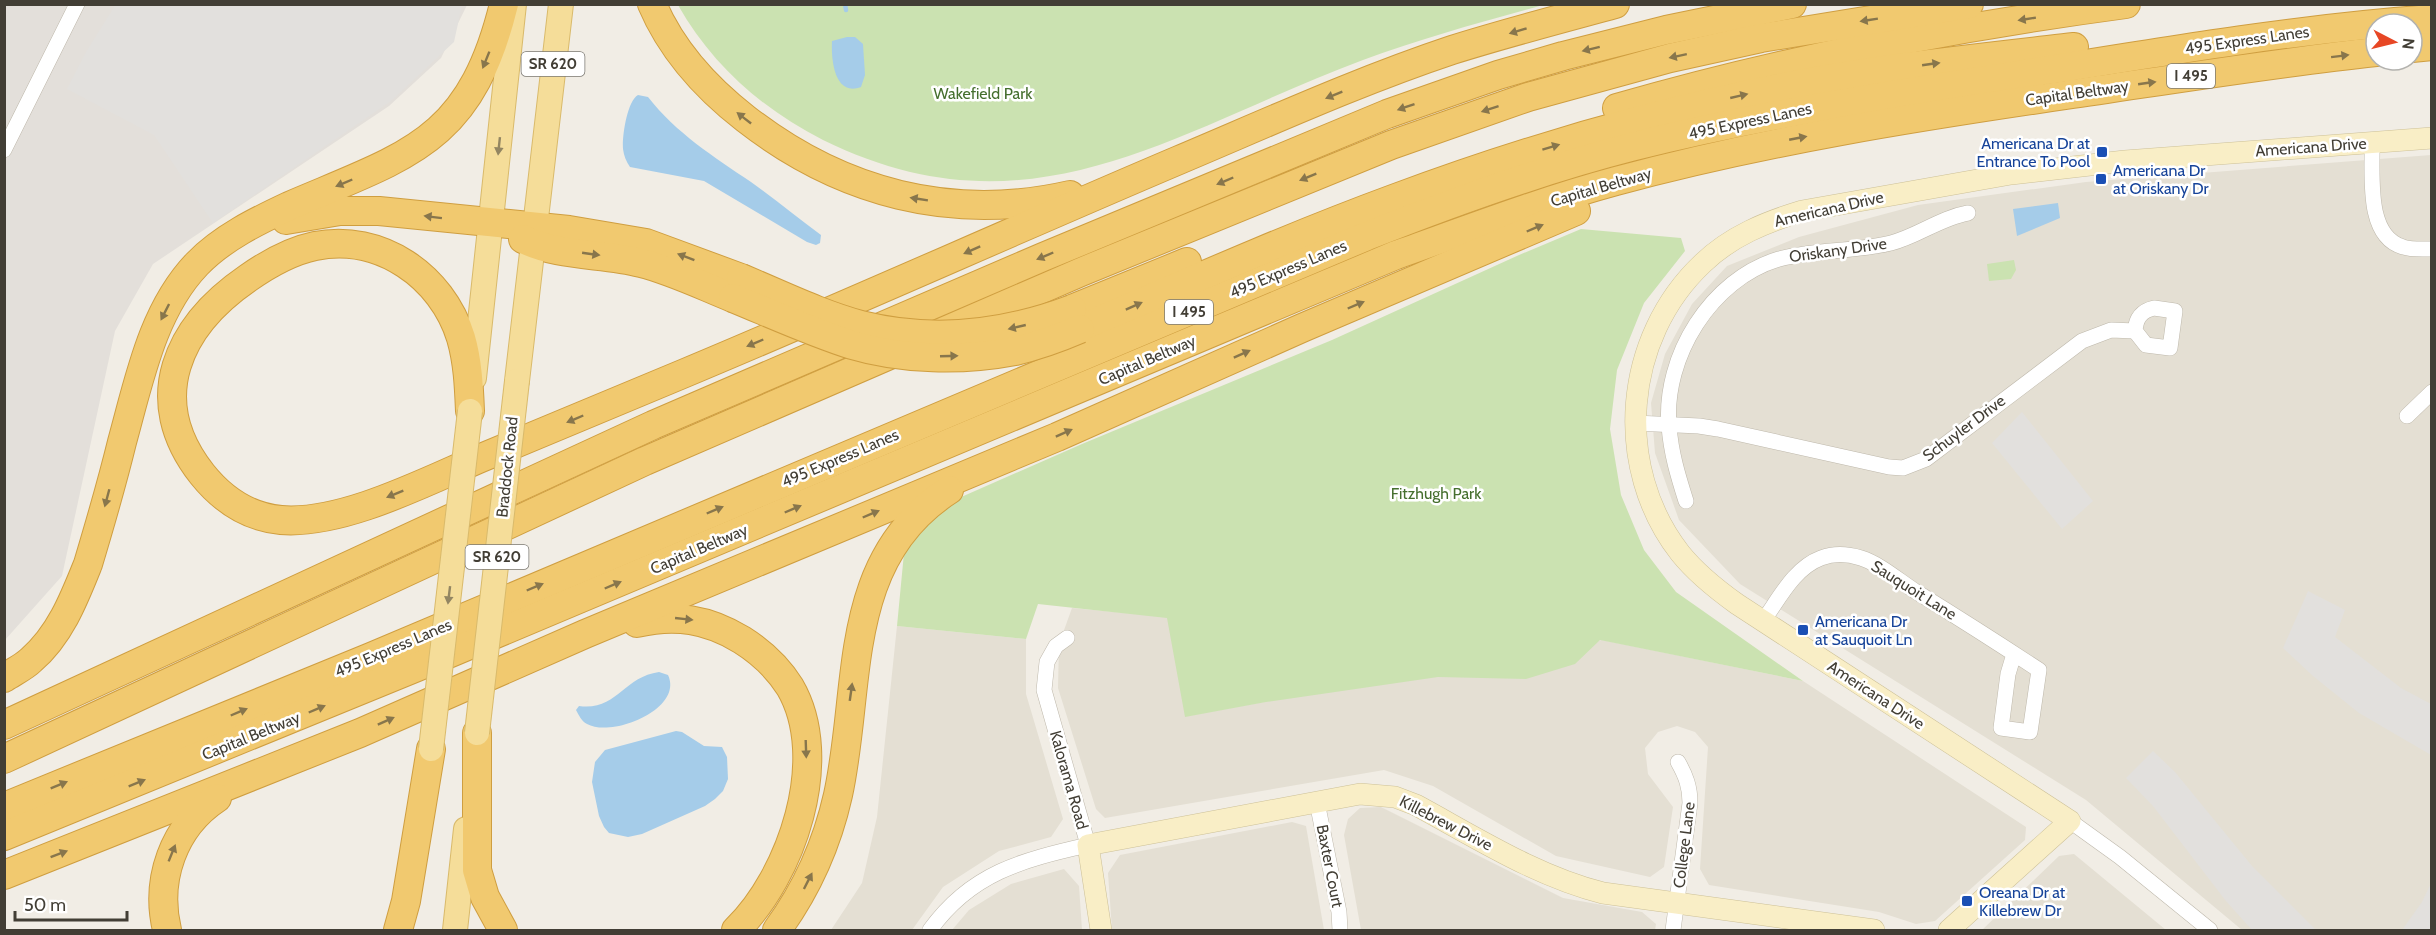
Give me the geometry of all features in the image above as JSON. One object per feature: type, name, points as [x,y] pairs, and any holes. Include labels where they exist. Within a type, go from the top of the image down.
[{"type":"highway","points":[[4,678],[31,660],[65,618],[88,564],[139,380],[153,339],[165,311],[181,284],[217,247],[250,225],[387,165],[414,150],[436,133],[456,114],[470,95],[486,62],[504,4]]},
{"type":"highway","points":[[652,4],[661,26],[688,65],[725,103],[766,135],[814,164],[858,184],[902,196],[948,204],[999,205],[1046,200],[1095,189],[1180,159]]},
{"type":"highway","points":[[470,411],[468,370],[462,342],[457,327],[441,298],[419,272],[402,261],[386,253],[352,245],[334,244],[294,252],[255,273],[235,287],[198,321],[184,343],[173,384],[173,405],[184,447],[198,469],[216,490],[237,506],[259,516],[284,520],[310,519],[336,514],[367,505],[417,485],[705,365],[1180,159],[1346,90],[1450,51],[1615,4]]},
{"type":"highway","points":[[4,725],[653,425],[1043,257],[1387,114],[1498,75],[1563,56],[1666,30],[1792,4]]},
{"type":"highway","points":[[4,759],[655,457],[1071,276],[1390,145],[1528,97],[1670,58],[1794,33],[1969,4]]},
{"type":"highway","points":[[1076,319],[1298,216],[1472,152],[1582,118],[1669,93],[1920,36],[2126,4]]},
{"type":"highway","points":[[217,247],[245,232],[268,224],[340,211],[379,211],[492,224],[535,236],[630,239],[676,253],[737,288],[860,325],[933,335],[973,334],[1010,329],[1041,321],[1076,319],[1256,253],[1394,198],[1548,148],[1721,100],[1851,75],[2013,54],[2258,26],[2361,19],[2432,18]]},
{"type":"highway","name":"495 Express Lanes","points":[[4,807],[371,657],[1367,236],[1516,181],[1630,147],[1788,112],[2190,48],[2368,24],[2432,18]]},
{"type":"highway","name":"Capital Beltway","points":[[4,836],[428,663],[1396,255],[1497,219],[1614,181],[1741,149],[1930,115],[2364,54]]},
{"type":"highway","points":[[4,875],[360,733],[585,634],[1010,455],[1511,238],[1676,171],[1741,149]]},
{"type":"highway","points":[[777,930],[807,883],[831,825],[839,792],[861,623],[873,582],[889,552],[908,527],[926,509],[965,480],[1010,455]]},
{"type":"highway","points":[[585,634],[651,620],[685,618],[705,622],[751,645],[778,671],[790,688],[799,707],[805,736],[806,767],[799,818],[782,865],[771,886],[736,930]]},
{"type":"highway","points":[[477,733],[477,870],[485,897],[503,930]]},
{"type":"highway","points":[[398,930],[406,901],[431,749]]},
{"type":"highway","points":[[167,930],[163,892],[168,863],[180,835],[199,811],[255,776]]},
{"type":"main road","name":"SR 620","points":[[410,930],[492,224],[514,4]]},
{"type":"main road","name":"Braddock Road","points":[[455,930],[535,236],[543,142],[561,4]]},
{"type":"street","points":[[4,150],[77,4]]},
{"type":"street","name":"Americana Drive","points":[[2210,930],[2120,857],[2070,821],[1763,621],[1701,576],[1668,536],[1658,519],[1639,465],[1635,423],[1643,362],[1654,333],[1669,306],[1702,263],[1746,232],[1802,211],[2011,174],[2125,161],[2432,138]]},
{"type":"street","points":[[2372,142],[2374,197],[2379,229],[2385,236],[2402,247],[2432,249]]},
{"type":"street","name":"Oriskany Drive","points":[[1686,501],[1673,461],[1668,424],[1671,388],[1678,362],[1688,339],[1705,313],[1724,291],[1741,277],[1762,265],[1802,254],[1857,249],[1894,242],[1942,220],[1968,213]]},
{"type":"street","name":"Schuyler Drive","points":[[1635,423],[1718,429],[1889,467],[1903,468],[1926,459],[1993,406],[2082,341],[2111,330],[2135,331]]},
{"type":"street","points":[[2407,416],[2432,392]]},
{"type":"street","name":"Sauquoit Lane","points":[[1763,621],[1798,573],[1809,563],[1830,555],[1846,554],[1872,563],[2014,654],[2038,670],[2030,732],[2001,728],[2008,674],[2014,654]]},
{"type":"street","name":"Kalorama Road","points":[[1068,638],[1056,646],[1047,662],[1044,690],[1088,845],[1101,930]]},
{"type":"street","name":"College Lane","points":[[1673,930],[1690,803],[1690,788],[1686,775],[1678,762]]},
{"type":"street","name":"Killebrew Drive","points":[[930,930],[954,903],[990,876],[1030,858],[1360,794],[1395,797],[1416,805],[1546,875],[1574,886],[1603,893],[1874,930]]},
{"type":"street","name":"Baxter Court","points":[[1317,802],[1339,912],[1340,930]]},
{"type":"street","points":[[1949,930],[2070,821]]},
{"type":"shaded area","points":[[116,4],[462,5],[454,42],[391,101],[213,223],[154,135],[67,89],[86,52]]},
{"type":"shaded area","points":[[5,5],[467,5],[441,58],[389,106],[153,264],[115,331],[62,576],[5,640]]},
{"type":"shaded area","points":[[2431,155],[2431,930],[2242,930],[2086,800],[1740,584],[1679,520],[1655,453],[1651,403],[1665,354],[1692,304],[1727,266],[1799,237],[1918,205],[2086,182]]},
{"type":"shaded area","points":[[2022,412],[2093,501],[2062,529],[1992,443]]},
{"type":"shaded area","points":[[2308,591],[2345,610],[2335,637],[2401,688],[2431,704],[2431,755],[2359,713],[2283,648]]},
{"type":"shaded area","points":[[1072,608],[1169,617],[1187,716],[1602,640],[1803,681],[2026,827],[2025,840],[1935,921],[1916,924],[1879,912],[1709,885],[1700,869],[1708,747],[1695,732],[1677,726],[1658,732],[1645,748],[1648,774],[1673,807],[1664,867],[1650,877],[1556,856],[1433,786],[1384,770],[1105,818],[1096,809],[1058,688],[1059,644]]},
{"type":"shaded area","points":[[897,626],[1026,639],[1026,694],[1063,819],[1051,837],[999,851],[943,887],[912,930],[831,930],[862,883],[877,817]]},
{"type":"shaded area","points":[[2153,751],[2175,772],[2252,866],[2316,930],[2252,930],[2226,901],[2153,806],[2126,778]]},
{"type":"shaded area","points":[[1381,807],[1563,898],[1642,912],[1656,924],[1655,930],[1361,930],[1344,835],[1348,819],[1360,808]]},
{"type":"shaded area","points":[[1292,822],[1306,826],[1324,930],[1112,930],[1108,873],[1120,855]]},
{"type":"shaded area","points":[[2074,854],[2166,930],[1982,930],[2059,856]]},
{"type":"shaded area","points":[[1064,869],[1079,886],[1082,930],[952,930],[969,910],[1011,884]]},
{"type":"shaded area","points":[[2431,883],[2431,930],[2402,930],[2422,902]]},
{"type":"green space","name":"Wakefield Park","points":[[678,5],[1543,5],[1385,52],[1163,143],[1099,165],[1035,178],[968,181],[898,169],[823,140],[801,128],[759,99],[723,66],[691,27]]},
{"type":"green space","name":"Fitzhugh Park","points":[[1581,229],[1681,238],[1685,251],[1644,303],[1617,370],[1610,429],[1621,495],[1644,550],[1676,592],[1803,681],[1600,640],[1575,664],[1526,679],[1438,677],[1266,702],[1185,717],[1167,618],[1038,604],[1026,639],[897,626],[904,553],[932,520],[959,498],[1332,340]]},
{"type":"green space","points":[[2014,260],[2016,270],[2011,279],[1989,281],[1987,264]]},
{"type":"water","points":[[855,37],[863,44],[865,75],[861,87],[852,89],[840,82],[832,57],[832,41]]},
{"type":"water","points":[[638,95],[648,97],[696,144],[760,188],[821,235],[820,243],[816,245],[807,242],[704,181],[630,167],[623,152],[623,136],[628,112]]},
{"type":"water","points":[[2058,203],[2060,218],[2017,236],[2013,209]]},
{"type":"water","points":[[659,672],[668,675],[670,687],[666,699],[643,718],[628,724],[598,727],[585,723],[580,718],[576,710],[579,706],[602,704],[637,680]]},
{"type":"water","points":[[676,731],[682,732],[704,746],[722,747],[727,757],[728,779],[723,791],[705,806],[642,834],[628,837],[609,833],[599,816],[592,782],[595,762],[605,750]]},
{"type":"waterway","points":[[845,4],[846,10]]},
{"type":"place","name":"Americana Dr at Entrance To Pool","points":[[2102,152]]},
{"type":"place","name":"Americana Dr at Oriskany Dr","points":[[2101,179]]},
{"type":"place","name":"Americana Dr at Sauquoit Ln","points":[[1803,630]]},
{"type":"place","name":"Oreana Dr at Killebrew Dr","points":[[1967,901]]}]
